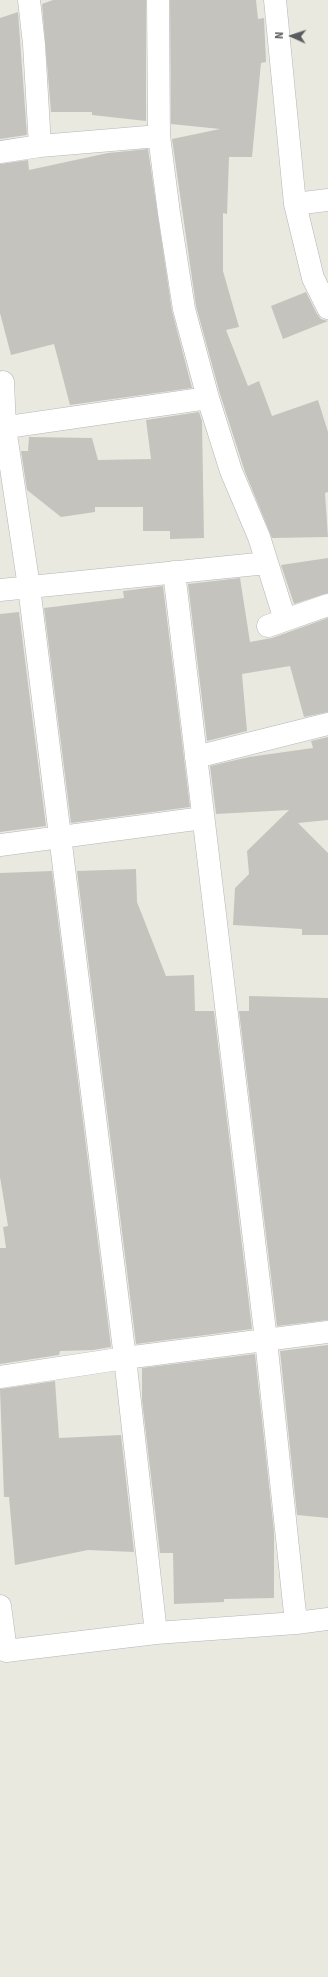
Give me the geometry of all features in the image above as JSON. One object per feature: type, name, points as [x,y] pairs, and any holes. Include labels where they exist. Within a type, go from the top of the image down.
[{"type":"street","points":[[29,0],[34,44],[40,146]]},
{"type":"street","points":[[158,0],[159,136],[184,309],[208,398],[231,471],[259,537],[267,562],[277,623],[328,605]]},
{"type":"street","points":[[275,0],[295,204],[312,278],[328,308]]},
{"type":"street","points":[[0,152],[40,146],[159,136]]},
{"type":"street","points":[[295,204],[328,200]]},
{"type":"street","points":[[3,382],[2,428],[29,587],[125,1358],[156,1633]]},
{"type":"street","points":[[2,428],[208,398]]},
{"type":"street","points":[[0,590],[267,562]]},
{"type":"street","points":[[174,572],[266,1340],[296,1623]]},
{"type":"street","points":[[196,757],[328,724]]},
{"type":"street","points":[[0,845],[203,818]]},
{"type":"street","points":[[0,1377],[125,1358],[328,1332]]},
{"type":"street","points":[[0,1606],[6,1651],[156,1633],[296,1623],[328,1619]]},
{"type":"building","points":[[53,0],[146,0],[146,121],[92,115],[92,112],[51,112],[42,4]]},
{"type":"building","points":[[170,0],[256,0],[258,19],[264,18],[266,62],[261,63],[252,157],[229,157],[227,214],[223,213],[223,271],[239,327],[226,330],[248,386],[259,381],[272,416],[318,400],[328,432],[328,492],[325,493],[328,537],[272,538],[245,472],[220,394],[196,306],[172,139],[220,129],[171,124]]},
{"type":"building","points":[[18,12],[27,135],[0,139],[0,18]]},
{"type":"building","points":[[148,149],[172,311],[192,388],[70,405],[54,344],[11,355],[0,313],[0,164],[28,160],[29,170],[108,153]]},
{"type":"building","points":[[306,292],[317,314],[321,319],[328,321],[283,339],[271,306]]},
{"type":"building","points":[[199,412],[202,421],[204,538],[170,539],[170,531],[143,531],[143,507],[95,507],[95,512],[61,517],[27,490],[21,451],[28,451],[29,437],[92,438],[98,460],[151,459],[146,420]]},
{"type":"building","points":[[328,558],[328,593],[294,604],[281,565]]},
{"type":"building","points":[[240,578],[250,642],[272,638],[328,618],[328,712],[304,717],[290,666],[242,674],[247,731],[207,741],[188,584]]},
{"type":"building","points":[[163,586],[190,807],[71,823],[44,608],[124,598],[123,591]]},
{"type":"building","points":[[19,612],[46,826],[0,832],[0,614]]},
{"type":"building","points":[[328,737],[328,820],[298,823],[328,853],[328,935],[302,935],[302,929],[233,925],[235,888],[249,874],[247,851],[289,810],[216,814],[210,766],[249,757],[313,748],[311,741]]},
{"type":"building","points":[[136,869],[137,902],[166,976],[194,975],[195,1011],[214,1011],[252,1329],[136,1344],[77,871]]},
{"type":"building","points":[[52,871],[111,1347],[93,1350],[60,1351],[59,1355],[0,1364],[0,1248],[6,1248],[3,1227],[8,1226],[0,1177],[0,873]]},
{"type":"building","points":[[249,996],[328,998],[328,1320],[277,1326],[239,1011],[249,1011]]},
{"type":"building","points":[[328,1345],[328,1518],[297,1515],[280,1351]]},
{"type":"building","points":[[255,1354],[274,1532],[274,1598],[224,1599],[224,1602],[174,1604],[173,1553],[160,1553],[142,1400],[142,1368]]},
{"type":"building","points":[[55,1381],[59,1438],[121,1435],[134,1552],[88,1550],[15,1565],[9,1497],[4,1497],[0,1389]]}]
